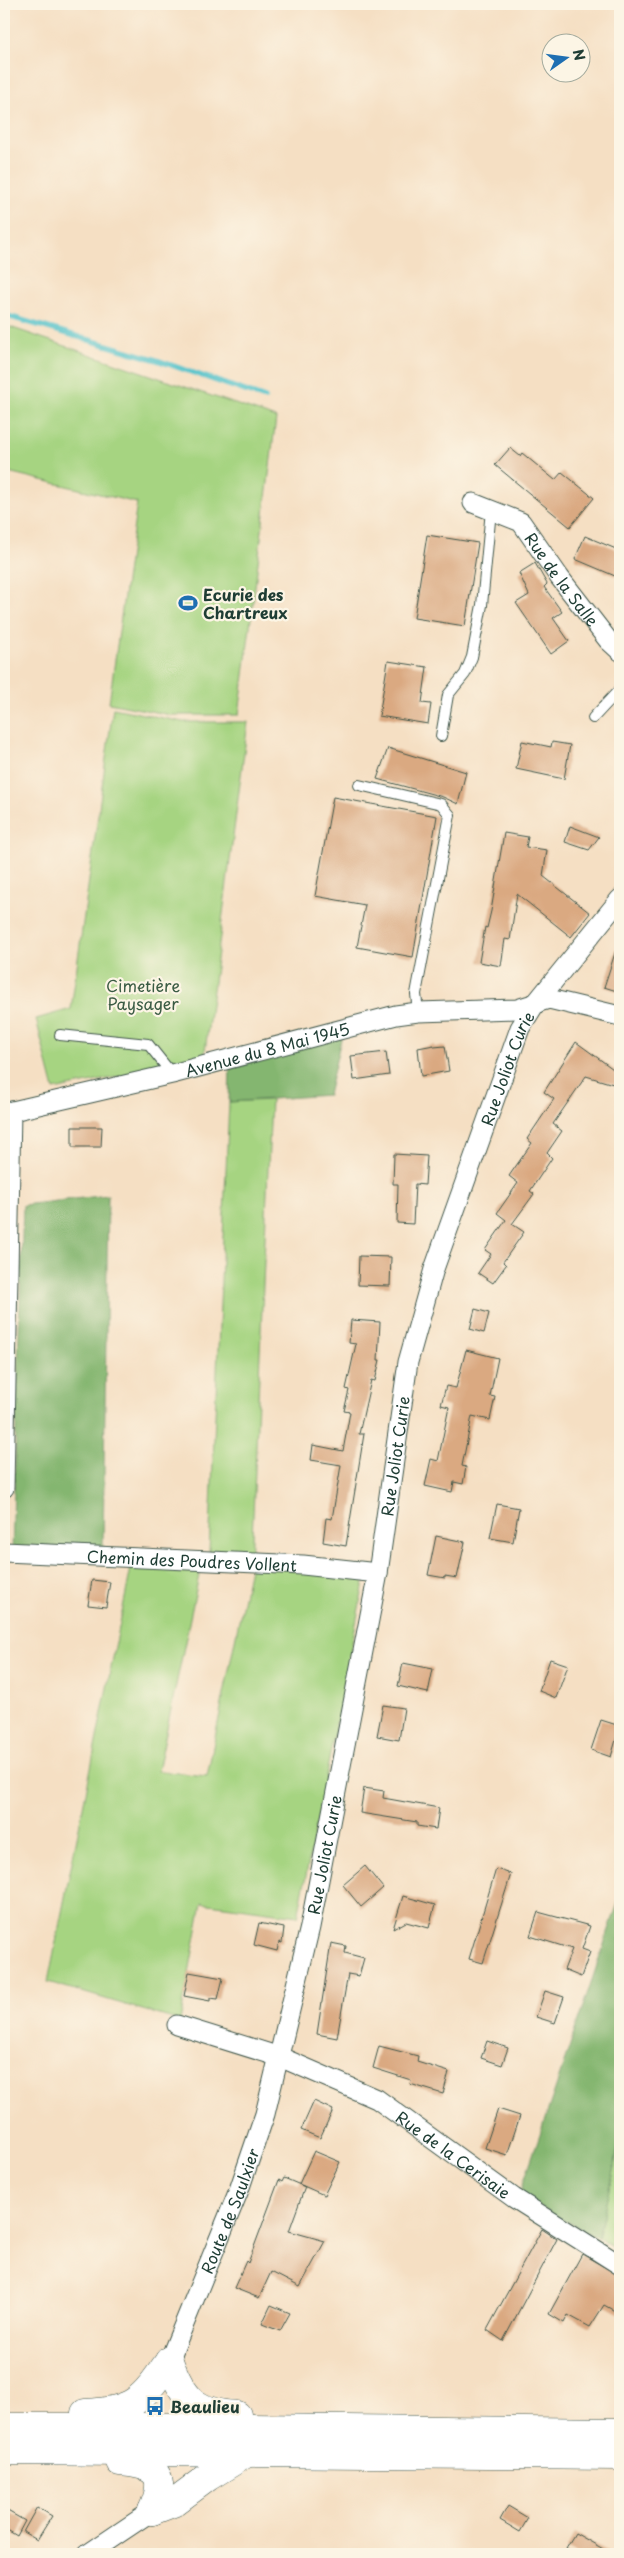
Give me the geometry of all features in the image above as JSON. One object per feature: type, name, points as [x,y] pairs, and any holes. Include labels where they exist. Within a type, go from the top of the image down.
[{"type":"highway","points":[[4,2423],[112,2411],[130,2405],[143,2397],[169,2361]]},
{"type":"highway","points":[[169,2361],[176,2380],[186,2397],[206,2411],[223,2414],[534,2431]]},
{"type":"highway","points":[[4,2427],[620,2432]]},
{"type":"highway","points":[[4,2452],[620,2456]]},
{"type":"highway","points":[[4,2452],[137,2463],[153,2469],[160,2479],[160,2494],[152,2511]]},
{"type":"highway","points":[[152,2511],[173,2503],[208,2477],[247,2453]]},
{"type":"street","name":"Rue de la Salle","points":[[473,503],[521,522],[560,578],[608,640],[620,651]]},
{"type":"street","name":"Rue Joliot Curie","points":[[280,2057],[310,1928],[378,1573],[408,1362],[434,1269],[504,1066],[520,1028],[535,1004],[620,899]]},
{"type":"street","name":"Avenue du 8 Mai 1945","points":[[7,1112],[172,1074],[396,1015],[418,1012],[517,1009],[549,999],[620,1016]]},
{"type":"street","points":[[4,1488],[7,1112]]},
{"type":"street","name":"Chemin des Poudres Vollent","points":[[4,1552],[303,1565],[378,1573]]},
{"type":"street","name":"Rue de la Cerisaie","points":[[177,2026],[280,2057],[377,2099],[514,2198],[620,2265]]},
{"type":"street","name":"Route de Saulxier","points":[[169,2361],[239,2190],[265,2114],[280,2057]]},
{"type":"street","points":[[88,2554],[152,2511]]},
{"type":"lane","points":[[441,736],[448,696],[465,674],[472,656],[482,605],[491,510]]},
{"type":"lane","points":[[593,718],[620,689]]},
{"type":"lane","points":[[359,785],[441,804],[450,815],[416,994],[418,1012]]},
{"type":"lane","points":[[60,1035],[148,1044],[172,1074]]},
{"type":"green space","name":"Ecurie des Chartreux","points":[[4,325],[276,418],[239,715],[171,715],[109,703],[137,503],[4,471]]},
{"type":"green space","name":"Cimetière Paysager","points":[[113,708],[183,722],[248,722],[204,1059],[54,1090],[36,1019],[71,1009]]},
{"type":"green space","points":[[342,1035],[328,1095],[229,1102],[230,1062]]},
{"type":"green space","points":[[271,1100],[251,1562],[365,1578],[298,1916],[202,1903],[180,2021],[48,1982],[133,1558],[202,1561],[158,1771],[207,1776],[251,1563],[209,1552],[229,1102]]},
{"type":"green space","points":[[108,1195],[103,1547],[12,1552],[23,1205]]},
{"type":"green space","points":[[620,1897],[620,2140],[598,2238],[519,2196]]},
{"type":"green space","points":[[620,2140],[620,2253],[598,2238]]},
{"type":"building","points":[[510,448],[520,456],[522,453],[555,480],[562,472],[594,498],[570,527],[495,465]]},
{"type":"building","points":[[427,535],[478,543],[465,626],[414,618]]},
{"type":"building","points":[[585,536],[616,549],[620,553],[620,562],[615,576],[575,559]]},
{"type":"building","points":[[535,563],[547,584],[544,587],[562,612],[553,618],[569,641],[551,654],[516,603],[529,595],[519,573]]},
{"type":"building","points":[[388,661],[427,667],[422,703],[431,704],[428,724],[379,716]]},
{"type":"building","points":[[522,741],[551,747],[552,742],[570,745],[564,779],[516,769]]},
{"type":"building","points":[[388,748],[466,772],[458,804],[443,797],[377,779]]},
{"type":"building","points":[[333,797],[437,816],[413,957],[357,947],[365,905],[315,896]]},
{"type":"building","points":[[570,826],[599,837],[589,850],[565,842]]},
{"type":"building","points":[[504,833],[528,837],[526,847],[547,850],[543,876],[590,913],[571,937],[517,894],[510,940],[505,939],[501,966],[479,962],[485,927],[487,928],[491,911]]},
{"type":"building","points":[[617,947],[620,948],[620,992],[604,987]]},
{"type":"building","points":[[576,1042],[620,1074],[620,1086],[586,1076],[553,1124],[562,1131],[547,1153],[552,1158],[530,1191],[534,1194],[512,1224],[524,1232],[503,1262],[506,1265],[493,1283],[478,1273],[491,1254],[485,1250],[506,1220],[497,1213],[518,1183],[509,1176],[532,1143],[527,1139],[554,1099],[544,1092]]},
{"type":"building","points":[[434,1045],[434,1047],[445,1046],[449,1071],[421,1076],[418,1048]]},
{"type":"building","points":[[386,1052],[389,1075],[354,1080],[351,1056]]},
{"type":"building","points":[[72,1127],[102,1127],[101,1147],[72,1147]]},
{"type":"building","points":[[394,1154],[427,1156],[425,1185],[415,1184],[413,1224],[397,1223],[398,1184],[393,1184]]},
{"type":"building","points":[[359,1256],[391,1257],[390,1286],[358,1285]]},
{"type":"building","points":[[475,1309],[489,1313],[484,1333],[470,1329]]},
{"type":"building","points":[[351,1320],[380,1322],[378,1360],[380,1360],[375,1381],[371,1380],[359,1434],[364,1434],[346,1546],[323,1542],[326,1518],[332,1519],[341,1465],[311,1460],[313,1445],[343,1451],[350,1412],[344,1411],[349,1390],[346,1389],[356,1344],[349,1343]]},
{"type":"building","points":[[466,1350],[498,1358],[490,1396],[495,1397],[490,1420],[472,1416],[462,1466],[466,1467],[463,1484],[454,1482],[452,1492],[425,1486],[431,1459],[438,1461],[449,1407],[441,1405],[446,1386],[456,1388]]},
{"type":"building","points":[[497,1504],[519,1508],[513,1542],[490,1538]]},
{"type":"building","points":[[436,1536],[465,1542],[457,1578],[428,1575]]},
{"type":"building","points":[[92,1580],[110,1582],[106,1607],[88,1605]]},
{"type":"building","points":[[550,1659],[568,1665],[556,1698],[539,1691]]},
{"type":"building","points":[[403,1663],[433,1669],[428,1693],[398,1686]]},
{"type":"building","points":[[383,1705],[404,1708],[399,1740],[377,1736]]},
{"type":"building","points":[[601,1720],[620,1726],[611,1757],[591,1750]]},
{"type":"building","points":[[364,1788],[384,1791],[383,1798],[439,1808],[436,1829],[417,1826],[417,1822],[360,1813]]},
{"type":"building","points":[[365,1866],[383,1888],[361,1907],[343,1885]]},
{"type":"building","points":[[496,1869],[511,1874],[483,1963],[469,1959]]},
{"type":"building","points":[[403,1896],[435,1905],[429,1928],[406,1922],[393,1929]]},
{"type":"building","points":[[538,1912],[590,1926],[582,1949],[590,1952],[581,1977],[564,1970],[572,1949],[530,1936]]},
{"type":"building","points":[[259,1923],[284,1928],[282,1943],[279,1942],[277,1951],[254,1945]]},
{"type":"building","points":[[331,1943],[346,1946],[345,1953],[364,1958],[359,1976],[348,1974],[337,2038],[317,2034]]},
{"type":"building","points":[[189,1972],[223,1978],[218,1999],[210,1998],[210,2001],[184,1996]]},
{"type":"building","points":[[545,1991],[564,1997],[555,2023],[536,2017]]},
{"type":"building","points":[[487,2041],[508,2048],[502,2065],[481,2058]]},
{"type":"building","points":[[379,2046],[418,2056],[417,2062],[449,2072],[443,2094],[410,2084],[411,2080],[373,2068]]},
{"type":"building","points":[[314,2101],[333,2110],[320,2138],[301,2130]]},
{"type":"building","points":[[498,2109],[520,2116],[507,2155],[485,2148]]},
{"type":"building","points":[[314,2151],[340,2162],[324,2195],[299,2184]]},
{"type":"building","points":[[284,2178],[305,2187],[289,2231],[325,2241],[300,2287],[271,2272],[259,2298],[234,2288],[246,2261],[248,2263],[279,2180],[282,2182]]},
{"type":"building","points":[[542,2229],[557,2239],[503,2341],[487,2330]]},
{"type":"building","points":[[582,2254],[620,2276],[620,2314],[604,2305],[590,2327],[568,2315],[564,2323],[549,2314]]},
{"type":"building","points":[[271,2305],[290,2313],[280,2331],[262,2324]]},
{"type":"building","points":[[508,2506],[528,2518],[520,2532],[500,2520]]},
{"type":"building","points":[[37,2507],[52,2516],[37,2540],[23,2532]]},
{"type":"building","points":[[4,2509],[25,2521],[17,2536],[4,2528]]},
{"type":"building","points":[[575,2533],[612,2554],[577,2554],[566,2548]]},
{"type":"waterway","points":[[4,315],[154,359],[265,398]]},
{"type":"place","name":"Ecurie des Chartreux","points":[[188,603]]},
{"type":"place","name":"Beaulieu","points":[[155,2406]]}]
